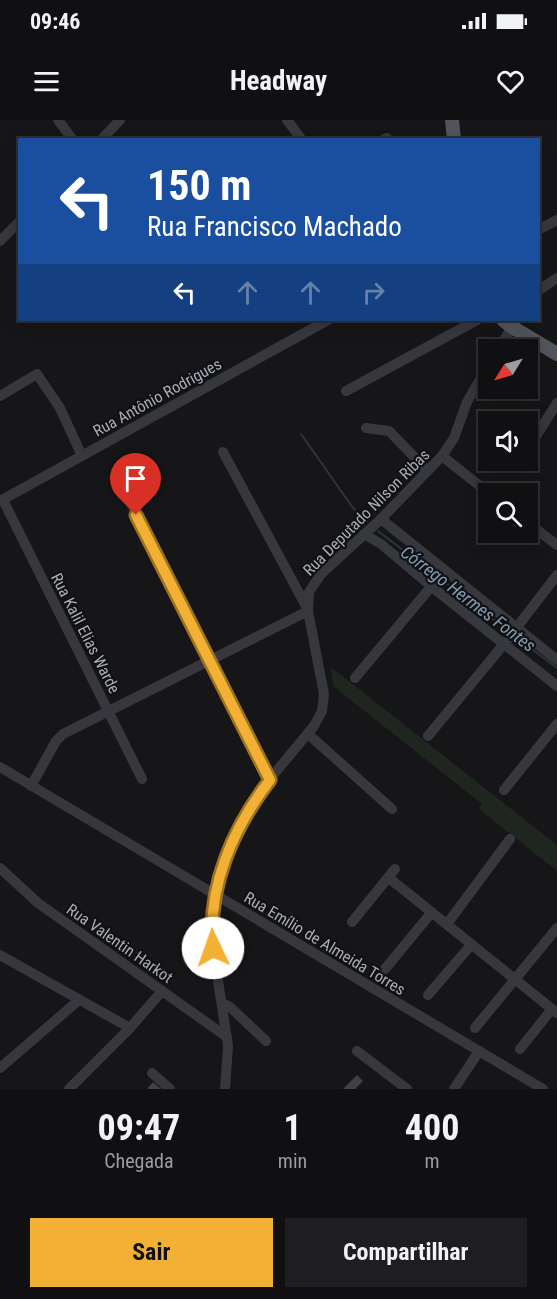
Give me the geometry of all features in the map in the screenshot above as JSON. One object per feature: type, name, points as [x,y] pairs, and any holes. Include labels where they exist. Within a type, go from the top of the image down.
[{"type":"main road","points":[[452,120],[454,138]]},
{"type":"main road","points":[[507,323],[557,354]]},
{"type":"street","points":[[58,120],[72,138]]},
{"type":"street","points":[[103,138],[120,120]]},
{"type":"street","points":[[287,120],[300,138]]},
{"type":"street","points":[[540,229],[557,220]]},
{"type":"street","points":[[0,241],[18,224]]},
{"type":"street","points":[[540,290],[557,278]]},
{"type":"street","name":"Rua Antônio Rodrigues","points":[[1,500],[326,321]]},
{"type":"street","points":[[346,391],[475,321]]},
{"type":"street","points":[[502,339],[507,323]]},
{"type":"street","points":[[0,396],[37,374],[63,413],[82,456]]},
{"type":"street","name":"Rua Deputado Nilson Ribas","points":[[225,1089],[228,1065],[227,1037],[212,935],[215,895],[240,826],[270,780],[318,720],[324,702],[308,611],[309,592],[316,580],[381,519],[442,456],[454,438],[467,402],[478,383]]},
{"type":"street","points":[[538,433],[557,403]]},
{"type":"street","points":[[366,428],[389,430],[428,471]]},
{"type":"street","points":[[31,786],[59,737],[308,611],[223,453]]},
{"type":"street","points":[[442,456],[478,484]]},
{"type":"street","points":[[126,494],[270,780]]},
{"type":"street","name":"Rua Kalil Elias Warde","points":[[1,500],[142,779]]},
{"type":"street","points":[[381,519],[557,660]]},
{"type":"street","points":[[538,531],[557,545]]},
{"type":"street","points":[[364,534],[381,544],[557,686]]},
{"type":"street","points":[[355,678],[445,570]]},
{"type":"street","points":[[428,736],[557,575]]},
{"type":"street","points":[[504,790],[557,724]]},
{"type":"street","points":[[308,734],[392,809]]},
{"type":"street","name":"Rua Emílio de Almeida Torres","points":[[0,767],[543,1089]]},
{"type":"street","points":[[447,924],[510,839]]},
{"type":"street","name":"Rua Valentin Harkot","points":[[0,868],[38,903],[227,1037]]},
{"type":"street","points":[[352,922],[392,874],[471,945],[555,1011],[520,1049]]},
{"type":"street","points":[[385,969],[432,912]]},
{"type":"street","points":[[475,1028],[557,928]]},
{"type":"street","points":[[428,996],[471,945]]},
{"type":"street","points":[[0,955],[130,1028]]},
{"type":"street","points":[[69,1089],[130,1028],[162,991]]},
{"type":"street","points":[[0,1068],[79,1000]]},
{"type":"street","points":[[222,1003],[230,1007],[266,1041]]},
{"type":"street","points":[[357,1051],[407,1089]]},
{"type":"street","points":[[454,1089],[479,1052]]},
{"type":"street","points":[[152,1073],[170,1089]]},
{"type":"shaded area","points":[[331,667],[557,845],[557,871],[479,809],[482,804],[333,686]]},
{"type":"building","points":[[357,1075],[363,1081],[357,1089],[343,1089]]},
{"type":"building","points":[[153,1082],[161,1089],[147,1089]]},
{"type":"waterway","points":[[301,434],[353,508],[367,522]]},
{"type":"waterway","name":"Córrego Hermes Fontes","points":[[378,531],[435,575]]},
{"type":"waterway","name":"Córrego Hermes Fontes","points":[[442,580],[509,631]]},
{"type":"waterway","name":"Córrego Hermes Fontes","points":[[516,637],[557,668]]},
{"type":"route","points":[[136,515],[270,780],[240,826],[218,883],[211,921],[213,948]]}]
